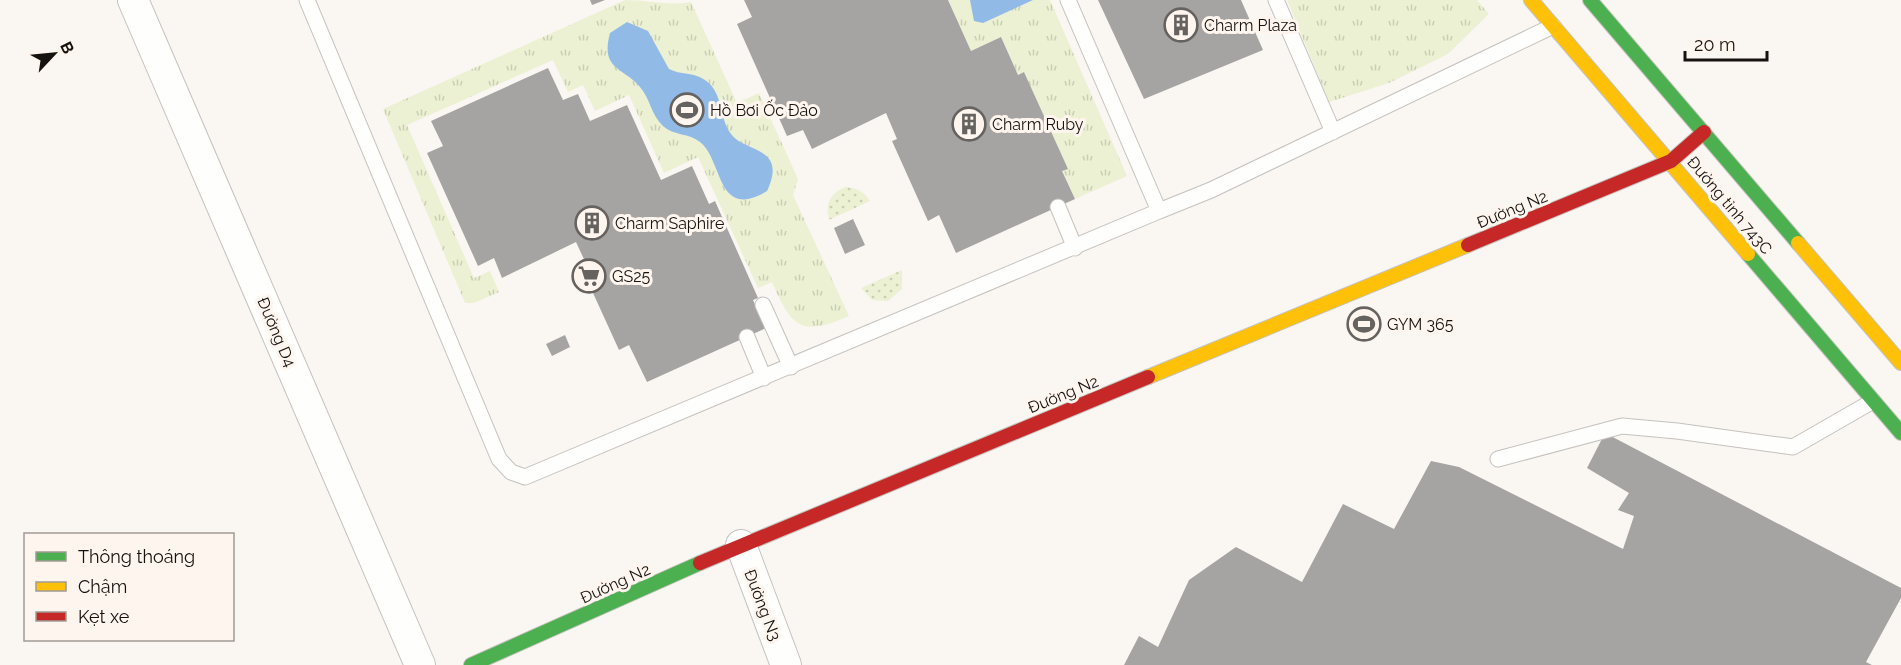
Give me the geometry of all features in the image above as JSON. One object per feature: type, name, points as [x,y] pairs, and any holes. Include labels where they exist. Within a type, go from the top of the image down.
[{"type":"street","name":"Đường D4","points":[[134,0],[420,665]]},
{"type":"street","name":"Đường tỉnh 743C","points":[[1531,0],[1671,161],[1901,433]]},
{"type":"street","name":"Đường tỉnh 743C","points":[[1590,0],[1901,363]]},
{"type":"street","name":"Đường N2","points":[[471,665],[741,545],[1671,161],[1704,132]]},
{"type":"street","name":"Đường N3","points":[[741,545],[786,665]]},
{"type":"lane","points":[[307,0],[499,459],[511,472],[525,477],[1075,248],[1333,132],[1553,26]]},
{"type":"lane","points":[[1068,0],[1159,211]]},
{"type":"lane","points":[[1276,0],[1333,132]]},
{"type":"lane","points":[[1058,207],[1075,248]]},
{"type":"lane","points":[[763,305],[791,367]]},
{"type":"lane","points":[[747,337],[764,378]]},
{"type":"lane","points":[[1498,459],[1622,426],[1793,447],[1873,401]]},
{"type":"green space","points":[[625,0],[691,2],[737,103],[759,93],[798,179],[793,195],[849,316],[820,326],[809,327],[792,319],[772,282],[758,288],[698,157],[664,173],[629,95],[595,111],[583,85],[568,92],[553,60],[407,125],[474,278],[490,271],[499,292],[474,303],[465,303],[383,109]]},
{"type":"green space","points":[[948,0],[1050,0],[1127,176],[1075,199],[1062,171],[1067,168],[1024,72],[1018,75],[1001,37],[971,51]]},
{"type":"green space","points":[[1287,0],[1477,0],[1489,14],[1448,54],[1389,83],[1329,102]]},
{"type":"green space","points":[[845,187],[859,191],[870,201],[829,220],[828,204],[832,196]]},
{"type":"green space","points":[[902,270],[902,289],[888,301],[872,300],[861,288]]},
{"type":"water","points":[[970,0],[1033,0],[983,23],[974,21]]},
{"type":"water","name":"Hồ Bơi Ốc Đảo","points":[[627,22],[648,31],[669,69],[701,77],[711,85],[731,134],[737,140],[769,158],[772,176],[767,191],[750,198],[738,199],[729,194],[707,150],[700,142],[667,129],[659,122],[640,87],[615,66],[608,54],[610,33]]},
{"type":"building","points":[[590,0],[605,0],[592,5]]},
{"type":"building","name":"Charm Ruby","points":[[744,0],[948,0],[971,51],[1001,37],[1018,75],[1024,72],[1068,169],[1062,171],[1075,199],[956,253],[939,215],[928,221],[892,141],[897,139],[886,113],[812,149],[803,130],[787,136],[737,24],[752,17]]},
{"type":"building","name":"Charm Plaza","points":[[1098,0],[1241,0],[1263,50],[1144,99]]},
{"type":"building","name":"Charm Saphire","points":[[548,68],[563,100],[578,94],[590,121],[627,105],[661,180],[692,166],[709,204],[715,201],[758,298],[753,300],[766,328],[647,382],[629,345],[619,350],[583,271],[588,268],[576,242],[502,278],[494,258],[478,266],[427,153],[443,146],[431,121]]},
{"type":"building","points":[[853,219],[865,245],[845,254],[834,228]]},
{"type":"building","points":[[565,335],[570,347],[552,356],[546,344]]},
{"type":"building","points":[[1605,433],[1901,588],[1901,598],[1866,662],[1872,665],[1124,665],[1139,636],[1158,647],[1189,580],[1236,547],[1302,582],[1343,504],[1394,529],[1431,461],[1459,467],[1623,549],[1634,516],[1618,510],[1629,493],[1587,468]]},
{"type":"traffic: fast","points":[[1590,0],[1798,243]]},
{"type":"traffic: fast","points":[[1748,254],[1901,433]]},
{"type":"traffic: fast","points":[[471,665],[700,563]]},
{"type":"traffic: slow","points":[[1531,0],[1748,254]]},
{"type":"traffic: slow","points":[[1798,243],[1901,363]]},
{"type":"traffic: slow","points":[[1148,377],[1468,245]]},
{"type":"traffic: jam","points":[[1468,245],[1671,161],[1704,132]]},
{"type":"traffic: jam","points":[[700,563],[1148,377]]},
{"type":"place","name":"Charm Plaza","points":[[1181,25]]},
{"type":"place","name":"Hồ Bơi Ốc Đảo","points":[[687,110]]},
{"type":"place","name":"Charm Ruby","points":[[969,124]]},
{"type":"place","name":"Charm Saphire","points":[[592,223]]},
{"type":"place","name":"GS25","points":[[589,276]]},
{"type":"place","name":"GYM 365","points":[[1364,324]]}]
